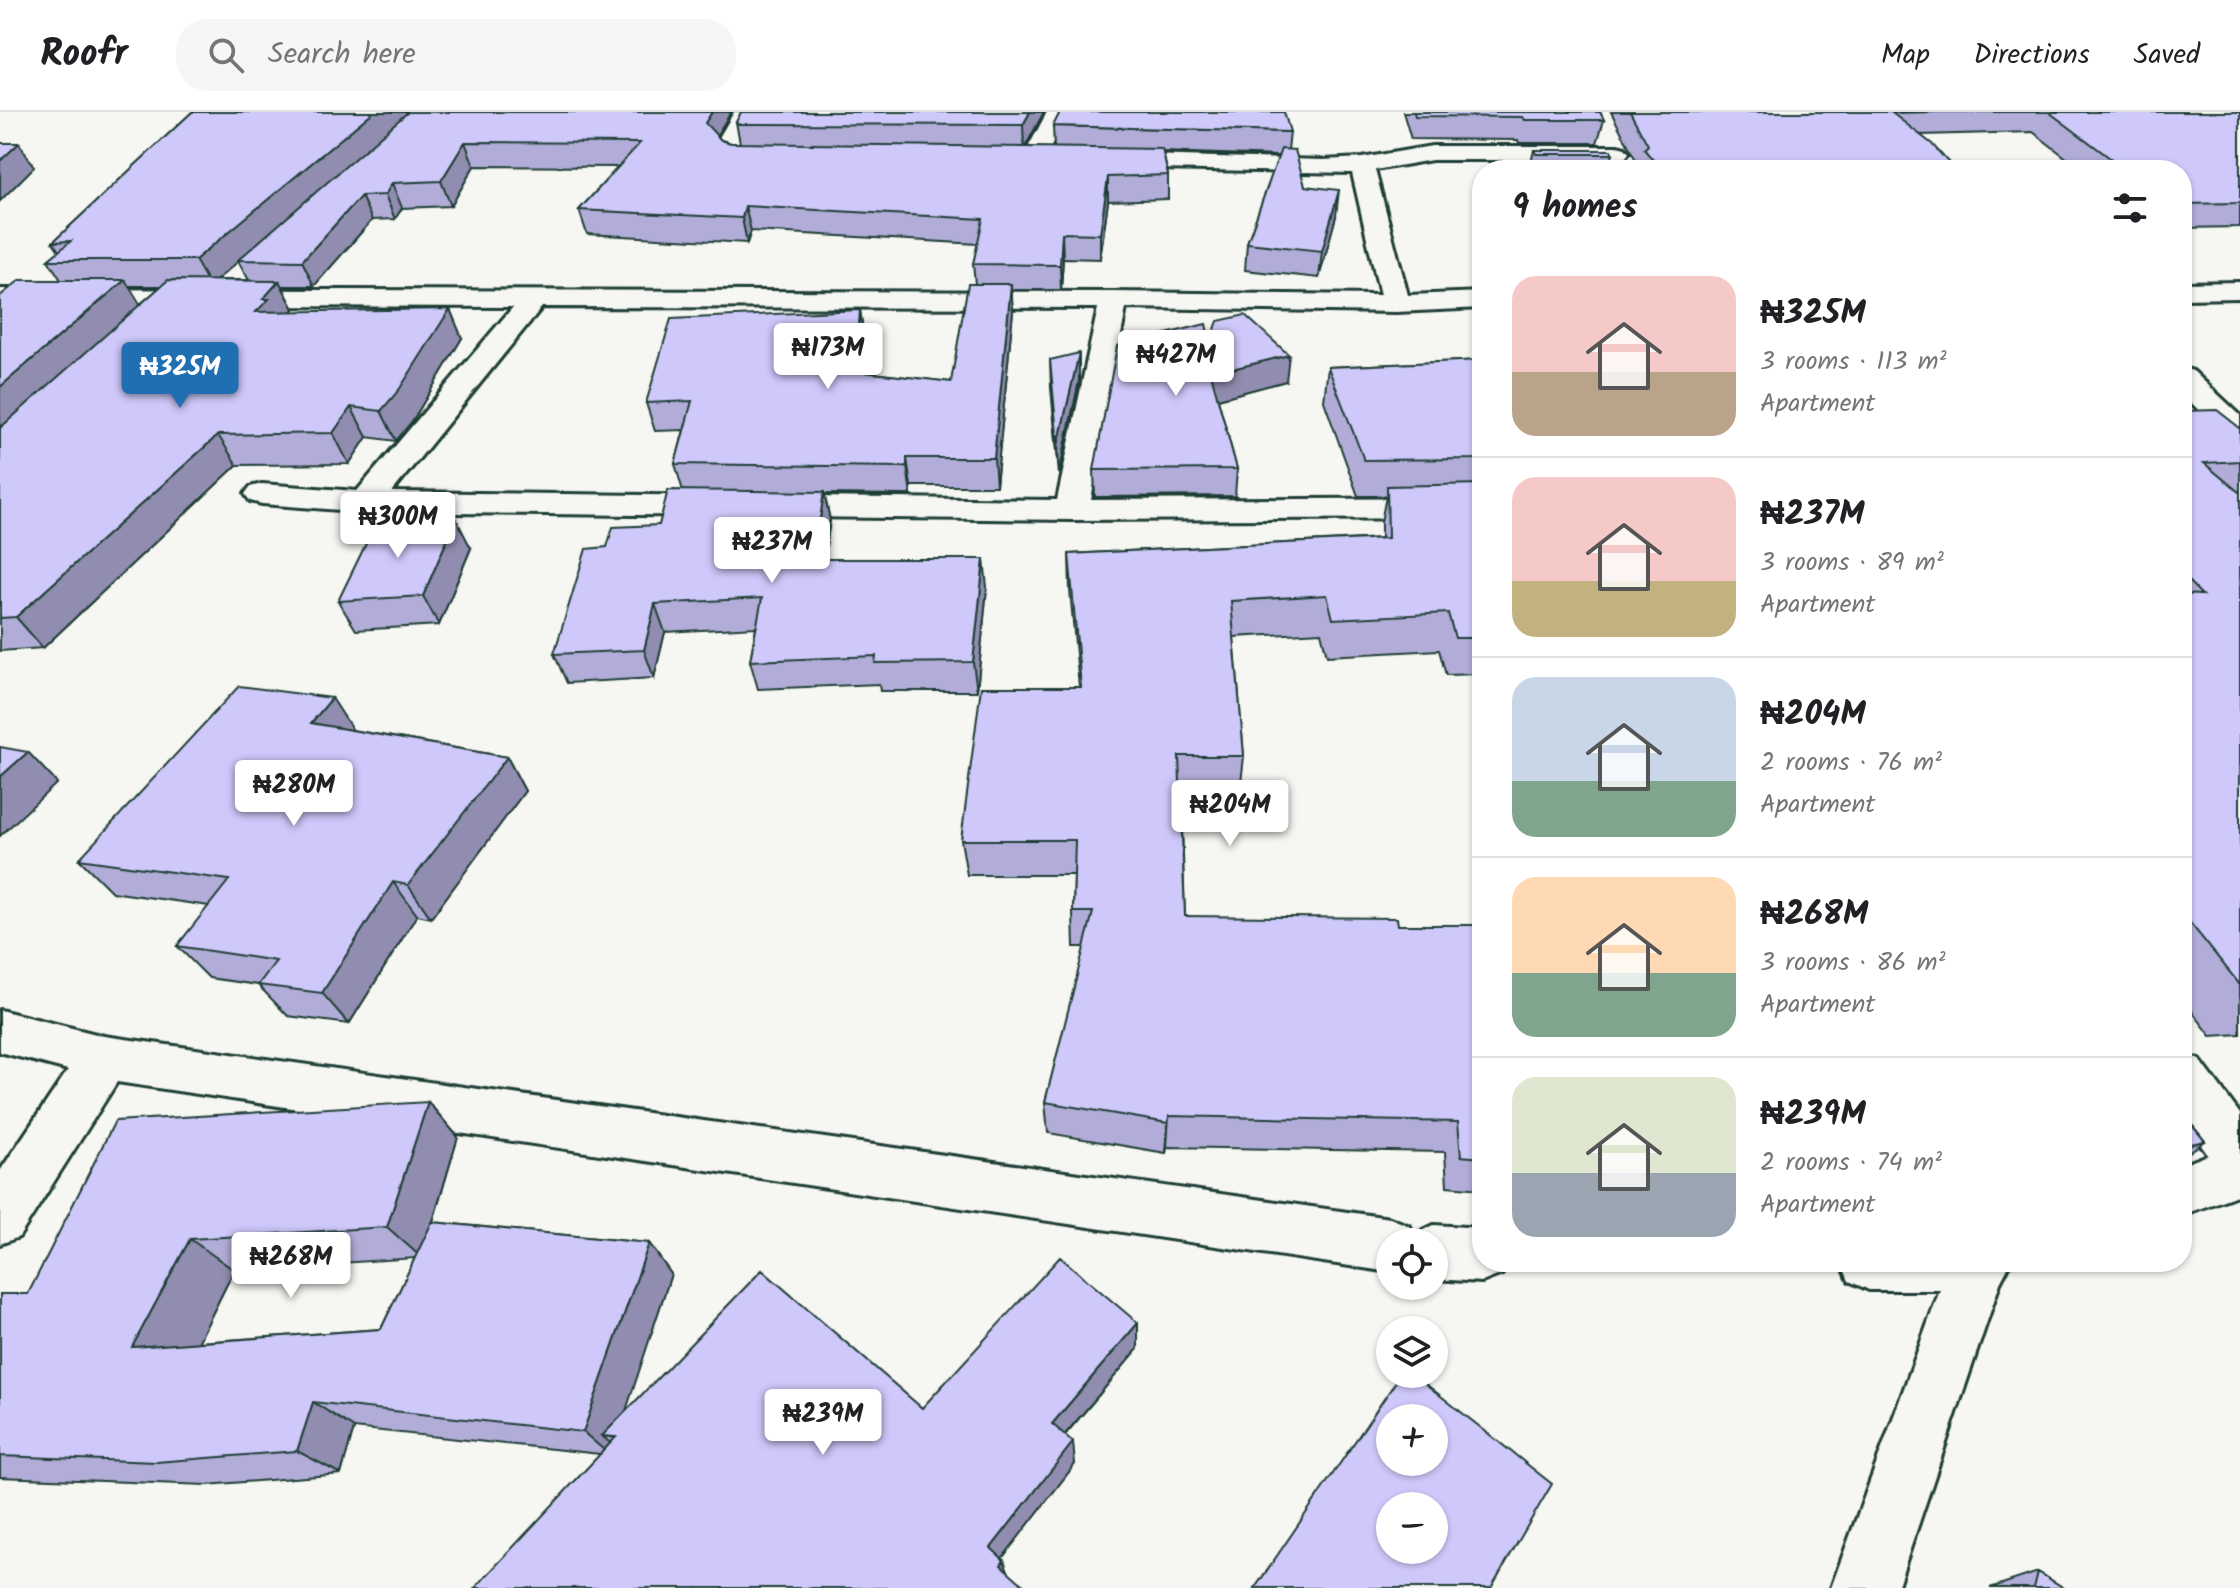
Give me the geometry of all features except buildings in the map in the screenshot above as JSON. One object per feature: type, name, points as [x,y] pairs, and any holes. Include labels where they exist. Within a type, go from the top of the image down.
[{"type":"street","points":[[745,112],[725,148],[728,153],[736,157],[799,157]]},
{"type":"street","points":[[1034,159],[1058,112]]},
{"type":"street","points":[[1604,126],[1621,160]]},
{"type":"street","points":[[1003,158],[1323,167],[1362,165],[1432,153],[1580,160]]},
{"type":"street","points":[[1362,165],[1396,304]]},
{"type":"street","points":[[220,296],[243,275]]},
{"type":"street","points":[[2192,291],[2240,290]]},
{"type":"street","points":[[0,297],[1114,300],[1396,304],[1472,300]]},
{"type":"street","points":[[142,329],[177,297]]},
{"type":"street","points":[[366,502],[534,299]]},
{"type":"street","points":[[1072,510],[1114,300]]},
{"type":"street","points":[[2192,386],[2240,432]]},
{"type":"street","points":[[262,494],[366,502],[1072,510],[1472,508]]},
{"type":"street","points":[[0,1031],[104,1058],[1376,1243]]},
{"type":"street","points":[[0,1218],[104,1058]]},
{"type":"street","points":[[2192,1090],[2240,1157]]},
{"type":"street","points":[[2192,1186],[2240,1169]]},
{"type":"street","points":[[1448,1253],[1472,1254]]},
{"type":"street","points":[[1864,1588],[1978,1272]]}]
